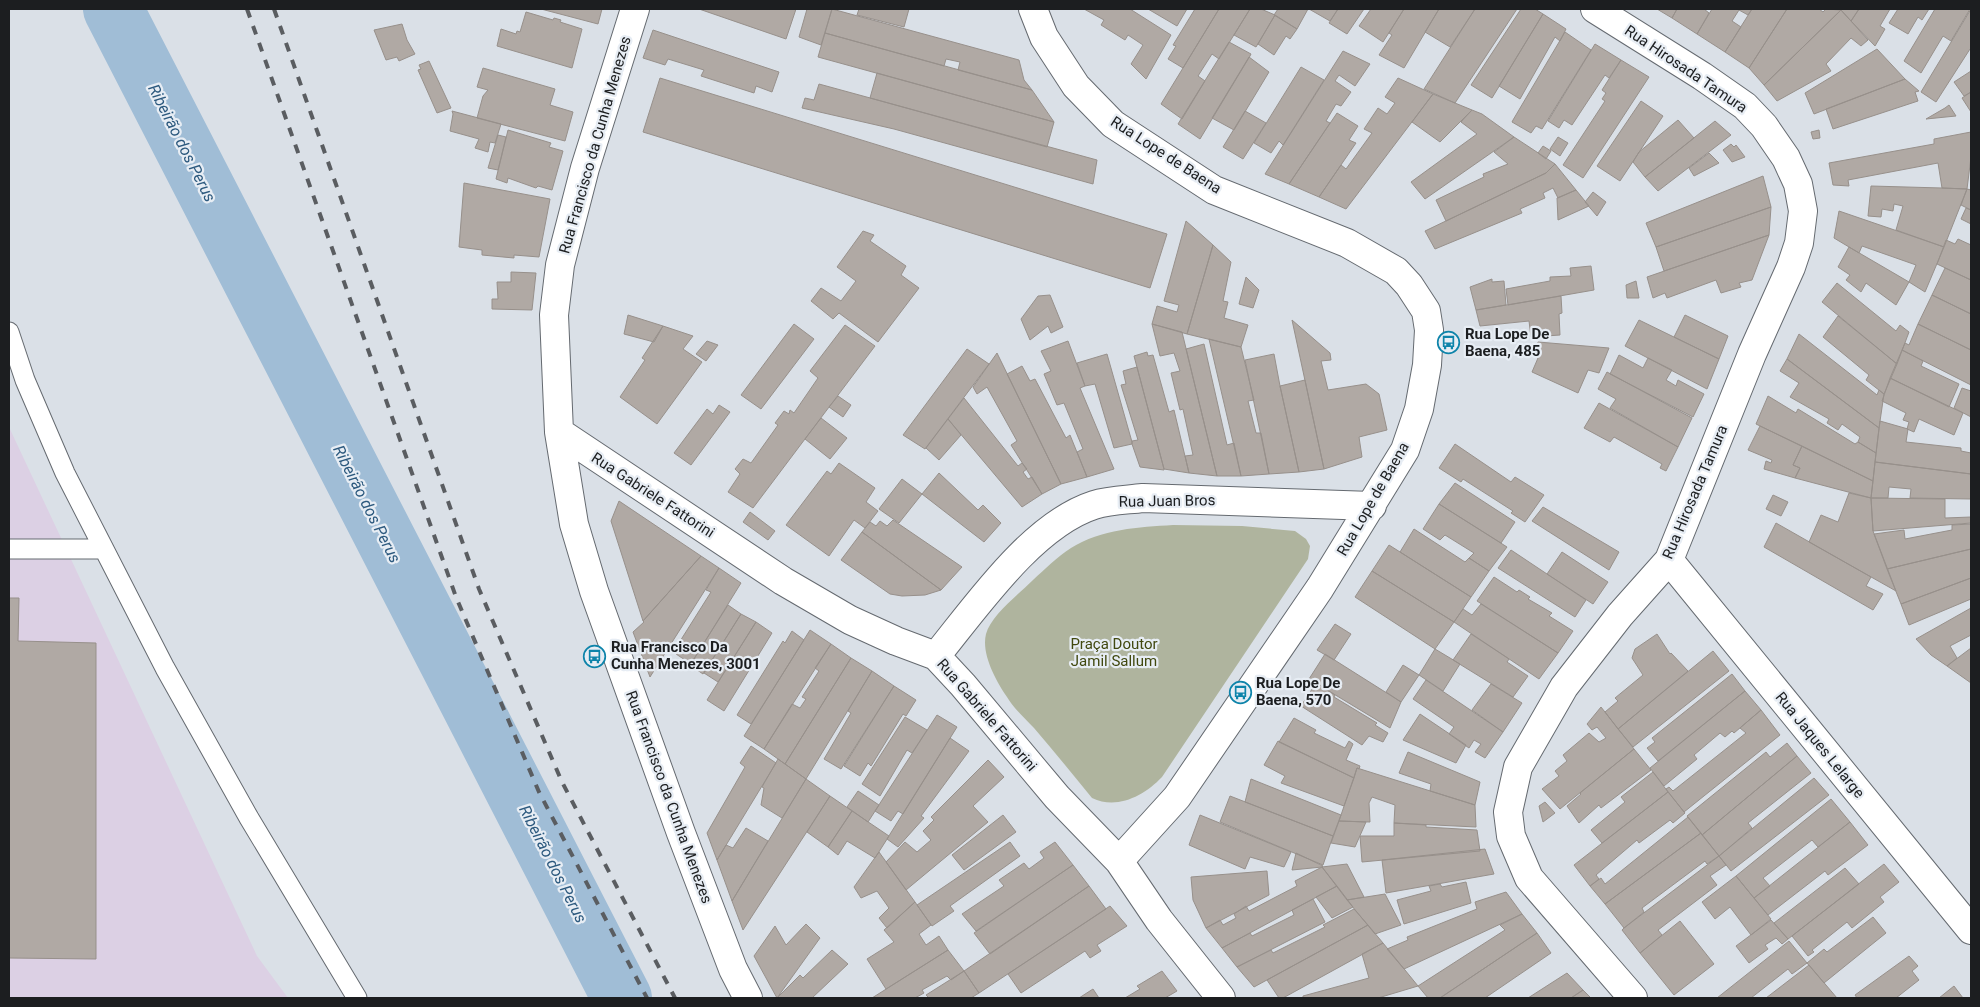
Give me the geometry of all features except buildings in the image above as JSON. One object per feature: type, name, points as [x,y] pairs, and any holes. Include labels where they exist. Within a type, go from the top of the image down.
[{"type":"street","name":"Rua Francisco da Cunha Menezes","points":[[635,9],[585,168],[560,264],[554,315],[559,432],[574,524],[594,591],[681,833],[733,969],[748,998]]},
{"type":"street","name":"Rua Lope de Baena","points":[[1033,9],[1044,38],[1076,86],[1113,124],[1214,190],[1347,243],[1396,271],[1416,295],[1426,311],[1429,330],[1427,365],[1419,409],[1404,450],[1372,506],[1320,588],[1177,797],[1119,861]]},
{"type":"street","name":"Rua Hirosada Tamura","points":[[1595,9],[1702,76],[1744,106],[1764,126],[1780,148],[1798,184],[1803,211],[1799,243],[1791,267],[1752,354],[1668,560],[1620,615],[1564,687],[1518,767],[1508,812],[1511,836],[1529,878],[1633,998]]},
{"type":"street","name":"Rua Gabriele Fattorini","points":[[559,432],[783,581],[842,615],[896,641],[936,656],[963,685],[1057,797],[1119,861],[1158,920],[1221,998]]},
{"type":"street","name":"Rua Juan Bros","points":[[936,656],[1002,574],[1026,550],[1053,528],[1077,512],[1094,505],[1143,498],[1372,506]]},
{"type":"street","name":"Rua Jaques Lelarge","points":[[1668,560],[1971,930]]},
{"type":"lane","points":[[9,332],[24,380],[57,456],[165,668],[245,810],[357,998]]},
{"type":"lane","points":[[9,549],[104,549]]},
{"type":"shaded area","points":[[9,427],[257,956],[288,998],[9,998]]},
{"type":"green space","name":"Praça Doutor Jamil Sallum","points":[[1173,525],[1242,526],[1295,531],[1306,539],[1310,546],[1308,559],[1162,777],[1147,790],[1130,799],[1120,802],[1101,801],[1092,798],[1010,701],[990,667],[985,642],[986,634],[993,620],[1006,605],[1051,563],[1071,548],[1095,537],[1120,530]]},
{"type":"waterway","name":"Ribeirão dos Perus","points":[[113,9],[622,998]]},
{"type":"railway","points":[[247,9],[456,597],[539,792],[647,998]]},
{"type":"railway","points":[[274,9],[479,589],[562,782],[675,998]]},
{"type":"place","name":"Rua Lope De Baena, 485","points":[[1449,343]]},
{"type":"place","name":"Rua Francisco Da Cunha Menezes, 3001","points":[[595,656]]},
{"type":"place","name":"Rua Lope De Baena, 570","points":[[1240,692]]}]
